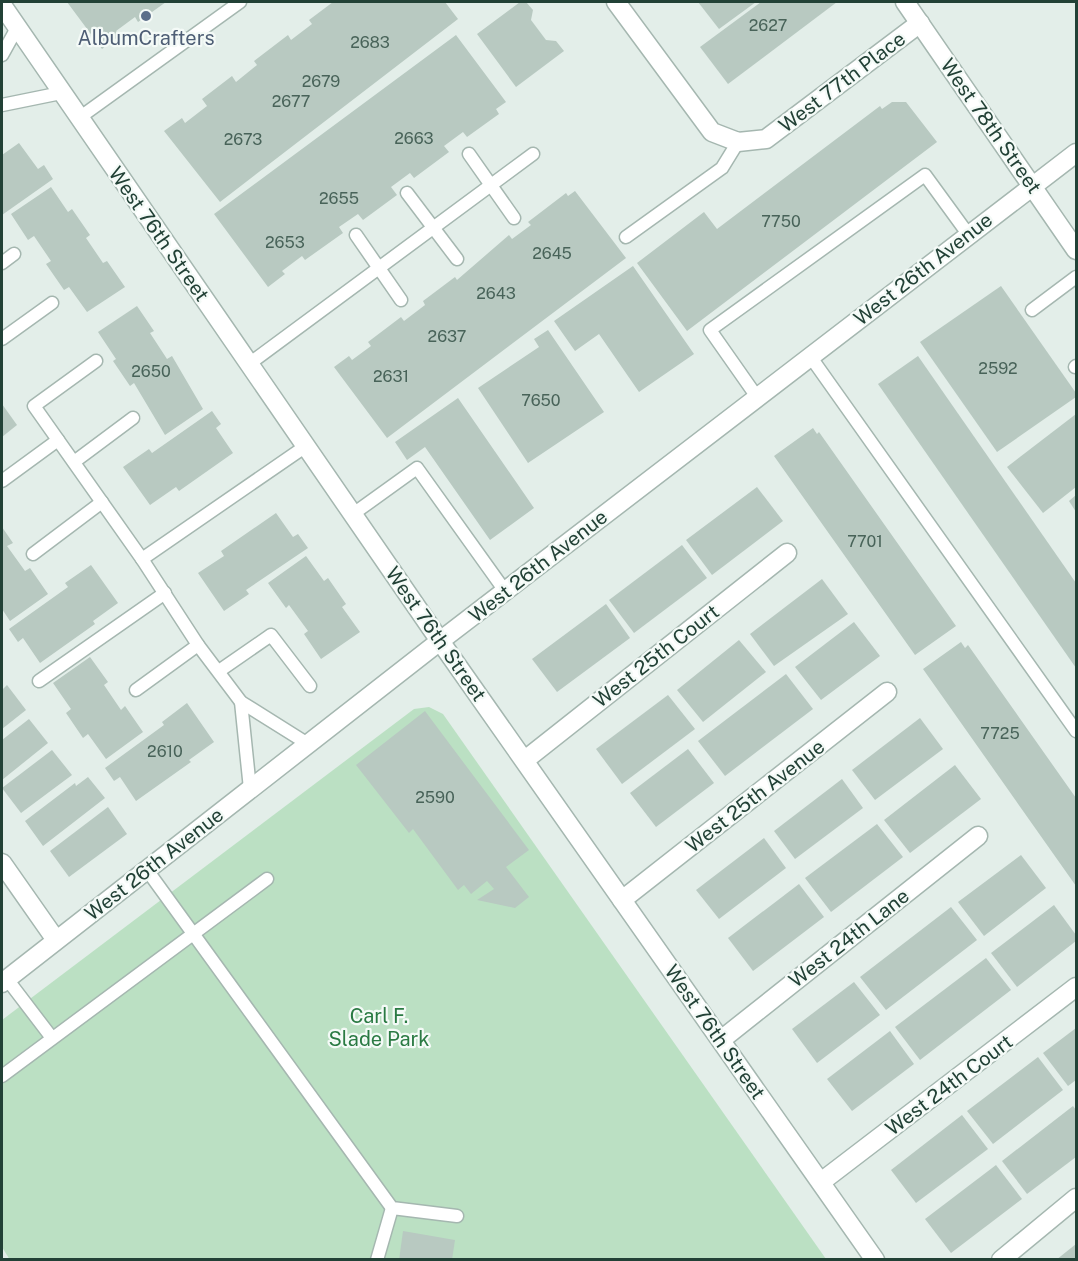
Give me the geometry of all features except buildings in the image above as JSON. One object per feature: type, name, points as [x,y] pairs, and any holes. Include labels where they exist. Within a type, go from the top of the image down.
[{"type":"street","points":[[616,2],[712,132],[738,142]]},
{"type":"street","name":"West 78th Street","points":[[905,2],[1077,250]]},
{"type":"street","name":"West 76th Street","points":[[2,5],[440,641],[875,1260]]},
{"type":"street","name":"West 77th Place","points":[[738,142],[766,139],[920,23]]},
{"type":"street","name":"West 26th Avenue","points":[[4,981],[440,641],[968,234],[1077,153]]},
{"type":"street","name":"West 25th Court","points":[[525,760],[787,553]]},
{"type":"street","name":"West 25th Avenue","points":[[622,900],[887,692]]},
{"type":"street","name":"West 24th Lane","points":[[721,1040],[978,836]]},
{"type":"street","points":[[2,863],[56,940]]},
{"type":"street","name":"West 24th Court","points":[[821,1182],[1077,987]]},
{"type":"street","points":[[1001,1260],[1077,1198]]},
{"type":"lane","points":[[79,118],[240,2]]},
{"type":"lane","points":[[2,55],[17,28]]},
{"type":"lane","points":[[2,105],[61,93]]},
{"type":"lane","points":[[626,237],[722,168],[738,142]]},
{"type":"lane","points":[[470,154],[514,218]]},
{"type":"lane","points":[[249,363],[533,154]]},
{"type":"lane","points":[[757,397],[710,330],[925,175],[968,234]]},
{"type":"lane","points":[[407,193],[457,259]]},
{"type":"lane","points":[[356,235],[401,300]]},
{"type":"lane","points":[[2,263],[14,254]]},
{"type":"lane","points":[[1032,310],[1077,278]]},
{"type":"lane","points":[[2,339],[52,303]]},
{"type":"lane","points":[[810,356],[1077,731]]},
{"type":"lane","points":[[96,361],[34,406],[142,559],[198,645],[241,702],[308,744]]},
{"type":"lane","points":[[74,462],[133,418]]},
{"type":"lane","points":[[2,481],[58,440]]},
{"type":"lane","points":[[142,559],[306,446]]},
{"type":"lane","points":[[353,514],[417,468],[505,591]]},
{"type":"lane","points":[[33,554],[102,502]]},
{"type":"lane","points":[[39,681],[165,593]]},
{"type":"lane","points":[[219,671],[271,635],[310,686]]},
{"type":"lane","points":[[136,690],[198,645]]},
{"type":"lane","points":[[241,702],[250,789]]},
{"type":"lane","points":[[147,870],[392,1208],[458,1216]]},
{"type":"lane","points":[[2,1076],[192,932],[267,879]]},
{"type":"lane","points":[[4,981],[52,1038]]},
{"type":"lane","points":[[377,1260],[392,1208]]},
{"type":"green space","name":"Carl F. Slade Park","points":[[429,707],[443,714],[826,1259],[10,1260],[2,1247],[2,1020],[414,709]]},
{"type":"place","name":"AlbumCrafters","points":[[146,16]]}]
